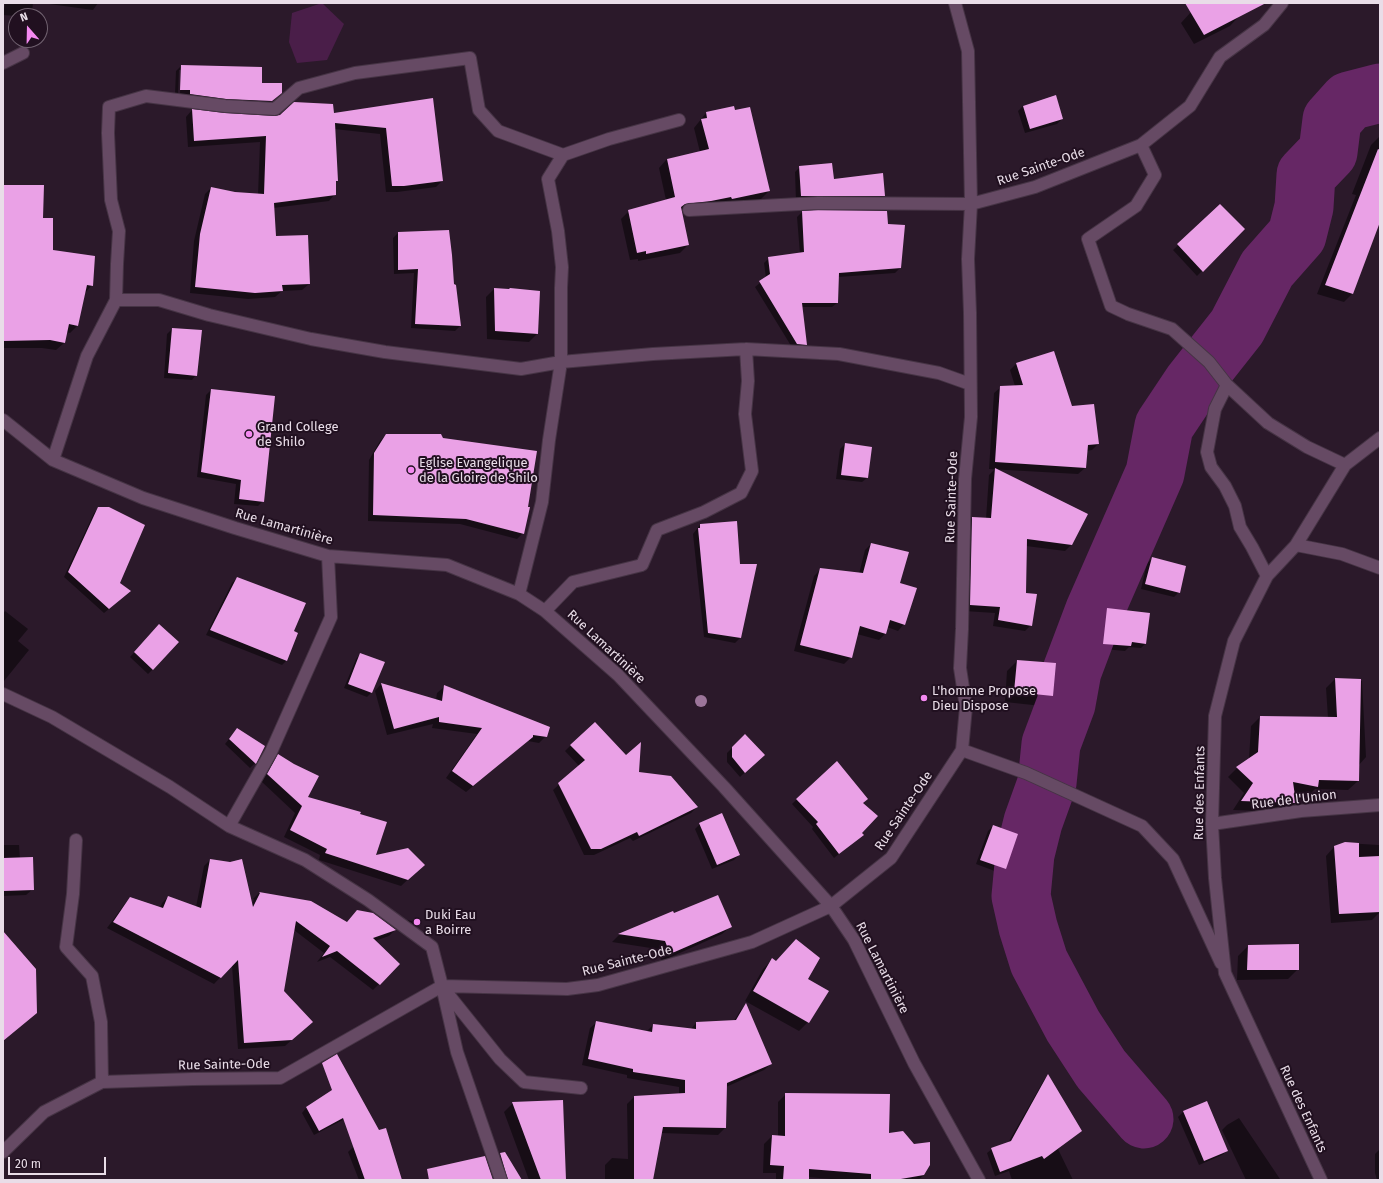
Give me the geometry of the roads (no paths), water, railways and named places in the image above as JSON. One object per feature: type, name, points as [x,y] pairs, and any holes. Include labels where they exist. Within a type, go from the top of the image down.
[{"type":"street","points":[[689,210],[818,203],[971,204],[968,51],[955,3]]},
{"type":"street","name":"Rue Sainte-Ode","points":[[3,1152],[44,1112],[102,1082],[280,1078],[442,986],[567,989],[598,985],[752,942],[831,906],[891,858],[962,750],[966,707],[960,668],[965,479],[971,417],[968,259],[971,204],[1035,187],[1141,145],[1190,106],[1220,57],[1264,25],[1282,3]]},
{"type":"street","points":[[3,63],[23,52]]},
{"type":"street","points":[[53,460],[87,356],[116,300],[119,230],[112,200],[108,133],[109,107],[146,96],[225,106],[275,109],[299,88],[355,73],[470,58],[478,110],[498,131],[563,155]]},
{"type":"street","points":[[519,594],[542,502],[549,440],[562,362],[562,267],[558,231],[548,179],[563,155],[609,139],[679,120]]},
{"type":"street","points":[[1141,145],[1155,175],[1136,206],[1088,239],[1111,306],[1128,314],[1172,329],[1209,362],[1228,385],[1268,423],[1307,447],[1345,465]]},
{"type":"street","points":[[116,300],[159,300],[209,315],[311,339],[385,352],[521,369],[562,362],[653,354],[746,349],[838,354],[939,373],[970,384]]},
{"type":"street","points":[[545,611],[573,582],[642,565],[657,530],[704,512],[741,493],[752,471],[745,414],[748,381],[746,349]]},
{"type":"street","points":[[1228,385],[1215,409],[1208,452],[1211,467],[1225,486],[1235,506],[1240,527],[1267,576]]},
{"type":"street","name":"Rue Lamartinière","points":[[3,420],[53,460],[144,498],[235,528],[328,556],[446,565],[519,594],[545,611],[618,675],[724,787],[831,906],[854,940],[914,1063],[979,1180]]},
{"type":"street","name":"Rue des Enfants","points":[[1321,1180],[1225,973],[1215,878],[1212,824],[1215,716],[1234,641],[1267,576],[1296,545],[1345,465],[1380,438]]},
{"type":"street","points":[[1296,545],[1342,554],[1380,568]]},
{"type":"street","points":[[229,826],[271,752],[331,617],[328,556]]},
{"type":"street","points":[[3,694],[58,721],[170,786],[229,826],[306,860],[368,900],[432,947],[457,1052],[500,1180]]},
{"type":"street","points":[[962,750],[1026,773],[1142,826],[1173,859],[1225,973]]},
{"type":"street","name":"Rue de l'Union","points":[[1212,824],[1301,811],[1380,805]]},
{"type":"street","points":[[76,840],[73,894],[66,947],[92,976],[101,1022],[102,1082]]},
{"type":"street","points":[[442,986],[500,1059],[524,1082],[581,1088]]},
{"type":"waterway","points":[[1144,1119],[1101,1069],[1073,1026],[1039,962],[1028,927],[1021,896],[1025,854],[1033,822],[1047,783],[1051,744],[1066,704],[1072,671],[1095,610],[1155,473],[1164,426],[1192,384],[1237,327],[1267,269],[1297,235],[1304,207],[1306,175],[1328,152],[1332,120],[1349,101],[1380,93]]},
{"type":"place","name":"Grand College de Shilo","points":[[249,434]]},
{"type":"place","name":"Eglise Evangelique de la Gloire de Shilo","points":[[411,470]]},
{"type":"place","name":"L'homme Propose Dieu Dispose","points":[[924,698]]},
{"type":"place","name":"Duki Eau a Boirre","points":[[417,922]]}]
